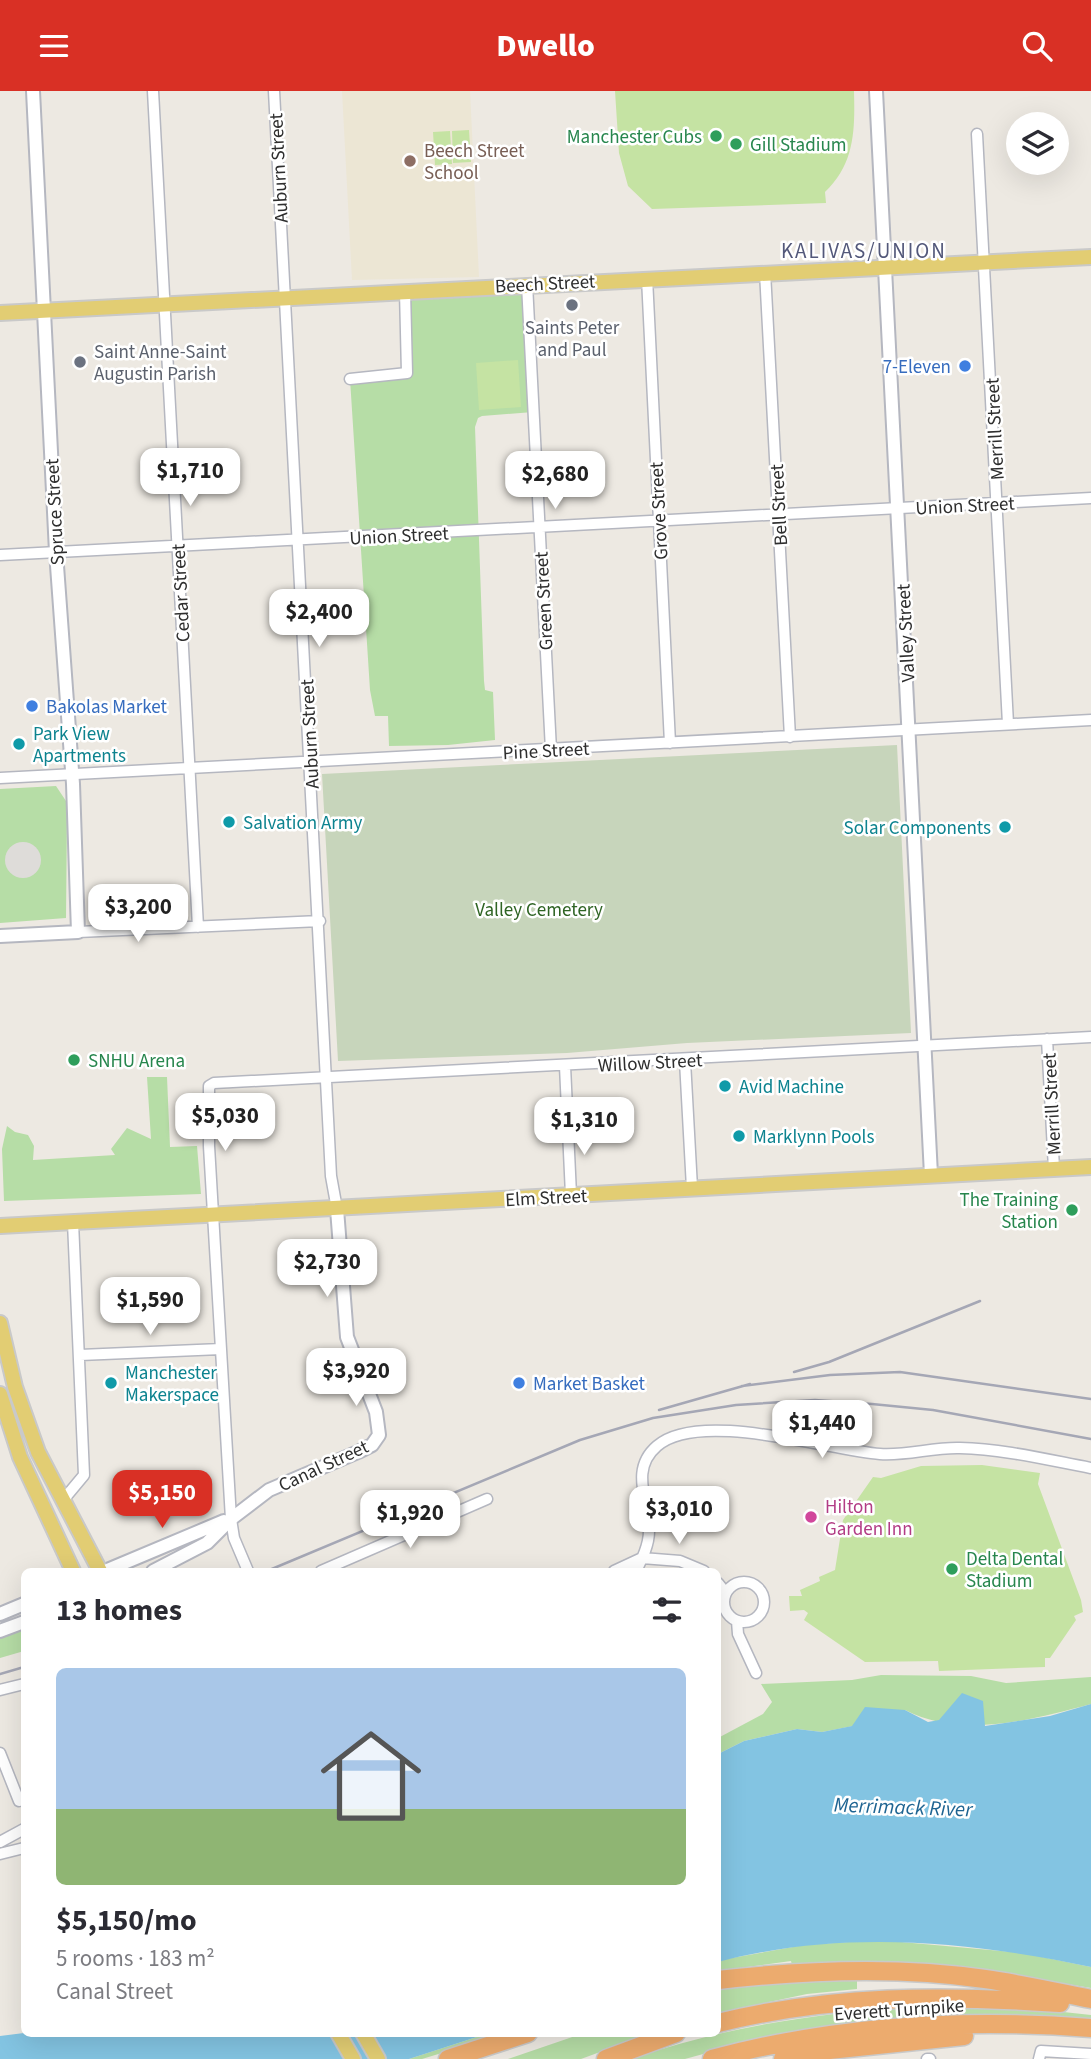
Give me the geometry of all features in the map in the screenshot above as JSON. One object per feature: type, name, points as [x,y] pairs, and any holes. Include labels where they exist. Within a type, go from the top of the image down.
[{"type":"highway","points":[[721,1980],[792,1972],[888,1972],[984,1979],[1091,1999]]},
{"type":"highway","name":"Everett Turnpike","points":[[721,2021],[796,2007],[925,1996],[1091,2004]]},
{"type":"highway","name":"Everett Turnpike","points":[[712,2059],[774,2044],[909,2026],[1035,2024],[1091,2031]]},
{"type":"highway","points":[[783,2059],[820,2051],[975,2035],[1091,2031]]},
{"type":"highway","points":[[448,2059],[516,2037]]},
{"type":"highway","points":[[489,2059],[524,2046],[534,2037]]},
{"type":"highway","points":[[606,2059],[665,2037]]},
{"type":"main road","name":"Beech Street","points":[[0,313],[1091,257]]},
{"type":"main road","name":"Elm Street","points":[[0,1226],[1091,1167]]},
{"type":"main road","points":[[0,1323],[24,1415],[49,1477],[64,1500],[98,1568]]},
{"type":"main road","points":[[0,1394],[27,1473],[72,1568]]},
{"type":"main road","points":[[340,2037],[353,2059]]},
{"type":"main road","points":[[365,2037],[378,2059]]},
{"type":"street","name":"Spruce Street","points":[[33,91],[78,932]]},
{"type":"street","name":"Cedar Street","points":[[153,91],[198,927]]},
{"type":"street","name":"Auburn Street","points":[[274,91],[320,921],[331,1176],[337,1209]]},
{"type":"street","name":"Valley Street","points":[[876,91],[931,1175]]},
{"type":"street","name":"Merrill Street","points":[[977,134],[1009,724]]},
{"type":"street","name":"Bell Street","points":[[765,272],[790,737]]},
{"type":"street","name":"Grove Street","points":[[647,278],[670,743]]},
{"type":"street","name":"Green Street","points":[[527,285],[551,750]]},
{"type":"street","points":[[349,379],[407,373],[405,291]]},
{"type":"street","name":"Union Street","points":[[0,555],[1091,498]]},
{"type":"street","name":"Pine Street","points":[[0,778],[1091,720]]},
{"type":"street","points":[[0,936],[320,921]]},
{"type":"street","name":"Willow Street","points":[[214,1215],[209,1086],[327,1077],[685,1061],[1091,1037]]},
{"type":"street","name":"Merrill Street","points":[[1047,1039],[1054,1169]]},
{"type":"street","points":[[685,1061],[692,1188]]},
{"type":"street","points":[[565,1066],[571,1195]]},
{"type":"street","name":"Canal Street","points":[[159,1568],[207,1543],[231,1519],[274,1487],[359,1452],[372,1445],[379,1435],[376,1412],[347,1337],[337,1209]]},
{"type":"street","points":[[214,1215],[231,1519],[234,1538],[247,1568]]},
{"type":"street","points":[[64,1500],[84,1475],[73,1222]]},
{"type":"street","points":[[80,1355],[221,1349]]},
{"type":"street","points":[[637,1568],[649,1534],[641,1489],[643,1469],[657,1446],[674,1437],[695,1433],[752,1432],[881,1454],[937,1448],[978,1449],[1091,1468]]},
{"type":"street","points":[[328,1568],[487,1499]]},
{"type":"street","name":"Canal Street","points":[[112,1568],[231,1519]]},
{"type":"street","points":[[620,1568],[642,1558],[680,1561],[697,1568]]},
{"type":"street","points":[[726,1593],[741,1582],[753,1584],[762,1593],[764,1604],[759,1615],[749,1621],[737,1621]]},
{"type":"street","points":[[721,1587],[726,1593],[725,1609],[737,1621],[738,1634],[756,1673]]},
{"type":"street","points":[[0,1614],[21,1605]]},
{"type":"street","points":[[0,1631],[21,1623]]},
{"type":"street","points":[[0,1690],[21,1685]]},
{"type":"street","points":[[0,1753],[19,1801]]},
{"type":"street","points":[[0,1842],[21,1831]]},
{"type":"street","points":[[0,1854],[21,1849]]},
{"type":"street","points":[[1040,2055],[1091,2054]]},
{"type":"shaded area","name":"Beech Street School","points":[[342,91],[470,91],[479,277],[352,280]]},
{"type":"shaded area","points":[[23,842],[35,848],[41,860],[35,872],[23,878],[11,872],[5,860],[11,848]]},
{"type":"green space","name":"Gill Stadium","points":[[615,91],[854,91],[853,132],[848,158],[835,181],[825,192],[826,203],[652,209],[628,186],[619,153]]},
{"type":"green space","points":[[469,130],[471,162],[453,163],[452,131]]},
{"type":"green space","points":[[450,131],[452,164],[435,165],[433,132]]},
{"type":"green space","points":[[527,284],[533,412],[482,416],[478,418],[475,427],[484,681],[485,690],[493,692],[495,740],[448,745],[389,746],[388,716],[375,716],[370,690],[350,379],[403,376],[405,291]]},
{"type":"green space","points":[[518,360],[521,407],[479,410],[476,363]]},
{"type":"green space","name":"Valley Cemetery","points":[[897,745],[911,1033],[687,1043],[567,1053],[338,1061],[322,774]]},
{"type":"green space","points":[[56,786],[66,801],[67,814],[66,918],[0,923],[0,789]]},
{"type":"green space","points":[[147,1077],[167,1077],[170,1147],[197,1146],[201,1194],[4,1201],[2,1149],[7,1126],[15,1132],[28,1135],[34,1146],[33,1160],[115,1155],[111,1149],[127,1128],[151,1139]]},
{"type":"green space","name":"Delta Dental Stadium","points":[[982,1465],[1040,1473],[1038,1484],[1081,1600],[1083,1612],[1074,1616],[1076,1620],[1050,1658],[1045,1658],[1045,1667],[939,1671],[938,1661],[865,1662],[804,1620],[808,1613],[804,1610],[790,1611],[789,1596],[802,1596],[800,1590],[820,1581],[819,1577],[835,1570],[843,1520],[873,1477],[881,1478],[921,1466]]},
{"type":"green space","points":[[21,1629],[21,1652],[0,1658],[0,1637]]},
{"type":"green space","points":[[881,1675],[971,1676],[1006,1683],[1091,1677],[1091,1704],[1021,1721],[973,1725],[949,1724],[905,1710],[853,1726],[822,1732],[797,1729],[744,1741],[721,1752],[721,1736],[763,1714],[772,1702],[761,1684],[852,1680]]},
{"type":"green space","points":[[879,1940],[1023,1953],[1091,1967],[1091,1988],[1019,1976],[792,1965],[791,1961],[721,1971],[721,1961],[726,1959],[804,1945]]},
{"type":"green space","points":[[794,1980],[857,1980],[857,1989],[807,1994],[721,2012],[721,1990]]},
{"type":"green space","points":[[919,2006],[1045,2010],[1091,2015],[1091,2020],[732,2046],[685,2059],[632,2059],[702,2038],[721,2037],[721,2034],[738,2030],[846,2013]]},
{"type":"green space","points":[[477,2037],[494,2037],[422,2059],[409,2059]]},
{"type":"green space","points":[[572,2037],[641,2037],[581,2059],[508,2059]]},
{"type":"water","name":"Merrimack River","points":[[962,1693],[983,1701],[985,1726],[1050,1716],[1091,1704],[1091,1967],[998,1951],[904,1942],[811,1945],[721,1961],[721,1752],[744,1741],[797,1729],[822,1732],[852,1726],[865,1707],[905,1710],[928,1722],[939,1720]]},
{"type":"water","points":[[21,2033],[21,2037],[477,2037],[409,2059],[0,2059],[0,2036]]},
{"type":"railway","points":[[794,1372],[829,1362],[980,1301]]},
{"type":"railway","points":[[742,1386],[830,1375],[900,1372],[1091,1399]]},
{"type":"railway","points":[[659,1410],[750,1384]]},
{"type":"railway","points":[[274,1568],[580,1440],[653,1418],[736,1405],[815,1400],[933,1410],[1091,1439]]},
{"type":"railway","points":[[0,1674],[21,1668]]},
{"type":"place","name":"Manchester Cubs","points":[[716,136]]},
{"type":"place","name":"Gill Stadium","points":[[736,144]]},
{"type":"place","name":"Beech Street School","points":[[410,161]]},
{"type":"place","name":"Saints Peter and Paul","points":[[572,305]]},
{"type":"place","name":"Saint Anne-Saint Augustin Parish","points":[[80,362]]},
{"type":"place","name":"7-Eleven","points":[[965,366]]},
{"type":"place","name":"Bakolas Market","points":[[32,706]]},
{"type":"place","name":"Park View Apartments","points":[[19,744]]},
{"type":"place","name":"Salvation Army","points":[[229,822]]},
{"type":"place","name":"Solar Components","points":[[1005,827]]},
{"type":"place","name":"SNHU Arena","points":[[74,1060]]},
{"type":"place","name":"Avid Machine","points":[[725,1086]]},
{"type":"place","name":"Marklynn Pools","points":[[739,1136]]},
{"type":"place","name":"The Training Station","points":[[1072,1210]]},
{"type":"place","name":"Manchester Makerspace","points":[[111,1383]]},
{"type":"place","name":"Market Basket","points":[[519,1383]]},
{"type":"place","name":"Hilton Garden Inn","points":[[811,1517]]},
{"type":"place","name":"Delta Dental Stadium","points":[[952,1569]]},
{"type":"district","name":"KALIVAS/UNION","points":[[864,251]]}]
